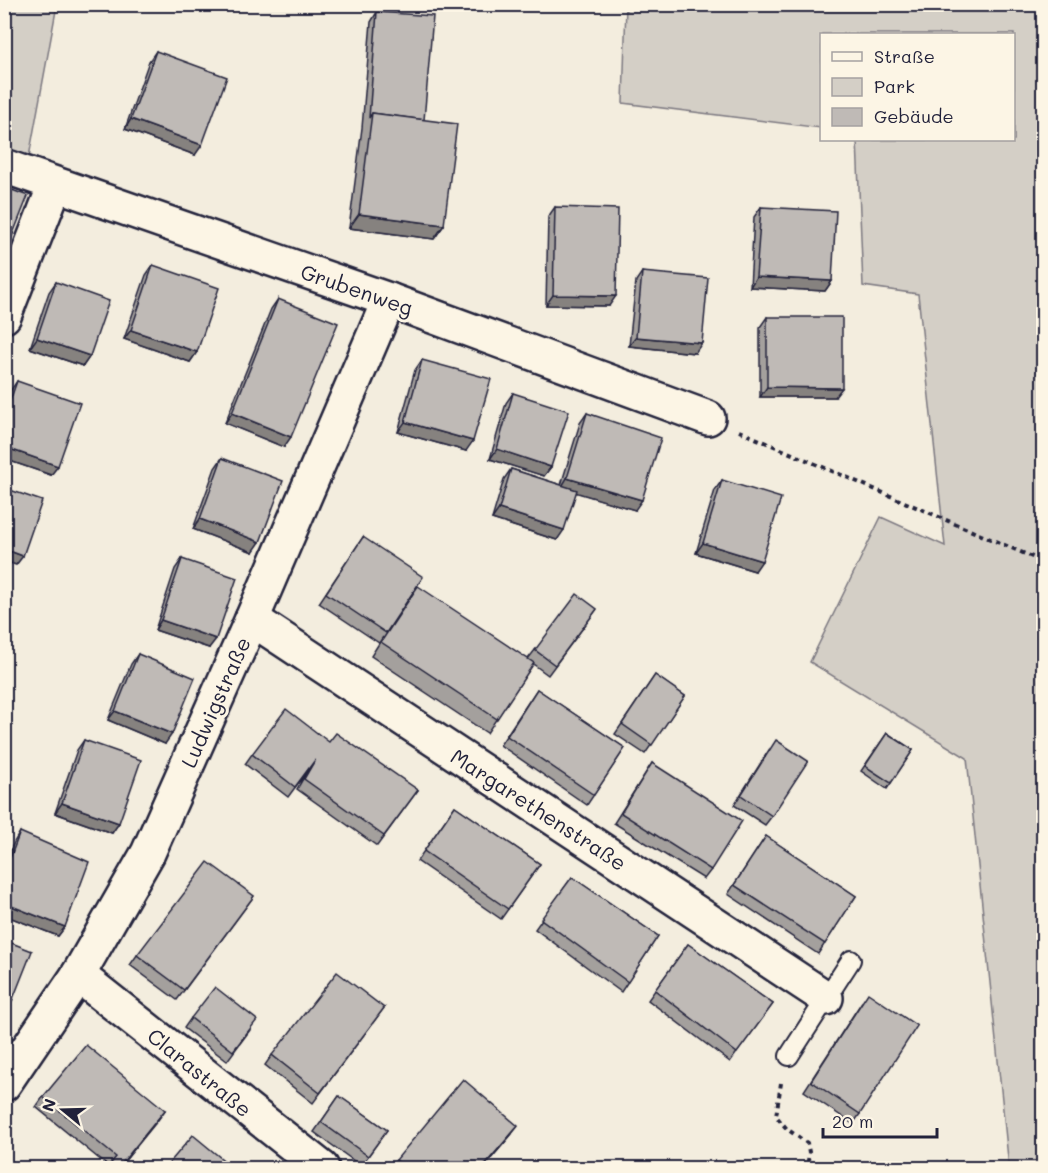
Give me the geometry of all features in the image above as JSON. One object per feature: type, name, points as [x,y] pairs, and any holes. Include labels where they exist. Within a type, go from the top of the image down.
[{"type":"street","name":"Grubenweg","points":[[4,166],[389,300],[708,418]]},
{"type":"street","points":[[4,316],[55,185]]},
{"type":"street","name":"Ludwigstraße","points":[[4,1084],[78,975],[148,853],[252,619],[389,300]]},
{"type":"street","name":"Margarethenstraße","points":[[252,619],[826,998]]},
{"type":"street","name":"Clarastraße","points":[[78,975],[322,1168]]},
{"type":"lane","points":[[789,1056],[851,960]]},
{"type":"path","points":[[708,418],[1044,562]]},
{"type":"path","points":[[789,1056],[782,1078],[776,1116],[787,1129],[807,1143],[808,1161],[817,1168]]},
{"type":"green space","points":[[4,5],[57,5],[29,157],[5,148]]},
{"type":"green space","points":[[626,5],[1043,5],[1043,1168],[1009,1168],[967,758],[810,662],[881,517],[945,546],[918,294],[863,286],[857,141],[1015,141],[1015,33],[820,33],[820,128],[623,103]]},
{"type":"building","points":[[377,12],[433,16],[424,120],[372,113],[369,118]]},
{"type":"building","points":[[156,51],[227,77],[202,145],[131,119]]},
{"type":"building","points":[[372,113],[457,124],[444,225],[359,214]]},
{"type":"building","points":[[4,187],[28,196],[5,254],[4,254]]},
{"type":"building","points":[[555,207],[618,209],[616,296],[553,295]]},
{"type":"building","points":[[761,207],[836,211],[832,281],[756,277]]},
{"type":"building","points":[[153,265],[219,288],[197,352],[131,330]]},
{"type":"building","points":[[642,272],[708,278],[702,343],[636,337]]},
{"type":"building","points":[[56,282],[109,301],[90,356],[37,338]]},
{"type":"building","points":[[278,299],[338,323],[291,437],[232,413]]},
{"type":"building","points":[[767,317],[842,317],[842,388],[767,387]]},
{"type":"building","points":[[422,360],[491,379],[473,441],[405,422]]},
{"type":"building","points":[[17,381],[80,403],[58,466],[4,447],[4,418]]},
{"type":"building","points":[[513,393],[569,411],[551,467],[497,449]]},
{"type":"building","points":[[587,413],[661,438],[642,500],[567,478]]},
{"type":"building","points":[[222,458],[283,481],[260,542],[200,519]]},
{"type":"building","points":[[511,469],[577,490],[564,530],[499,509]]},
{"type":"building","points":[[722,480],[781,498],[762,561],[703,543]]},
{"type":"building","points":[[4,488],[42,501],[23,556],[4,549]]},
{"type":"building","points":[[363,537],[423,577],[386,633],[326,593]]},
{"type":"building","points":[[182,559],[237,578],[216,639],[161,620]]},
{"type":"building","points":[[418,586],[534,663],[497,719],[381,642]]},
{"type":"building","points":[[577,594],[597,609],[555,665],[535,650]]},
{"type":"building","points":[[138,654],[195,678],[172,734],[115,711]]},
{"type":"building","points":[[655,675],[685,696],[652,745],[622,724]]},
{"type":"building","points":[[537,689],[625,748],[594,795],[507,736]]},
{"type":"building","points":[[286,709],[329,742],[336,733],[418,790],[384,836],[304,779],[315,760],[295,787],[252,754]]},
{"type":"building","points":[[887,733],[913,750],[891,783],[865,766]]},
{"type":"building","points":[[84,740],[141,760],[119,823],[62,803]]},
{"type":"building","points":[[776,740],[808,761],[772,816],[741,795]]},
{"type":"building","points":[[652,763],[742,821],[711,870],[621,813]]},
{"type":"building","points":[[455,806],[540,864],[508,909],[424,851]]},
{"type":"building","points":[[20,832],[89,862],[65,927],[4,903],[4,874]]},
{"type":"building","points":[[766,836],[856,896],[825,944],[734,885]]},
{"type":"building","points":[[208,862],[254,896],[184,990],[137,955]]},
{"type":"building","points":[[572,877],[658,936],[628,982],[541,919]]},
{"type":"building","points":[[4,940],[32,951],[7,1014],[4,1013]]},
{"type":"building","points":[[688,944],[773,1004],[737,1053],[655,990]]},
{"type":"building","points":[[337,972],[384,1008],[320,1093],[272,1055]]},
{"type":"building","points":[[215,987],[257,1020],[233,1051],[191,1018]]},
{"type":"building","points":[[868,993],[917,1026],[860,1114],[811,1081]]},
{"type":"building","points":[[86,1045],[165,1110],[123,1162],[130,1168],[107,1168],[116,1157],[43,1097]]},
{"type":"building","points":[[463,1079],[518,1126],[482,1168],[407,1168],[396,1160]]},
{"type":"building","points":[[339,1096],[387,1130],[368,1156],[321,1122]]},
{"type":"building","points":[[193,1135],[233,1168],[165,1168]]}]
